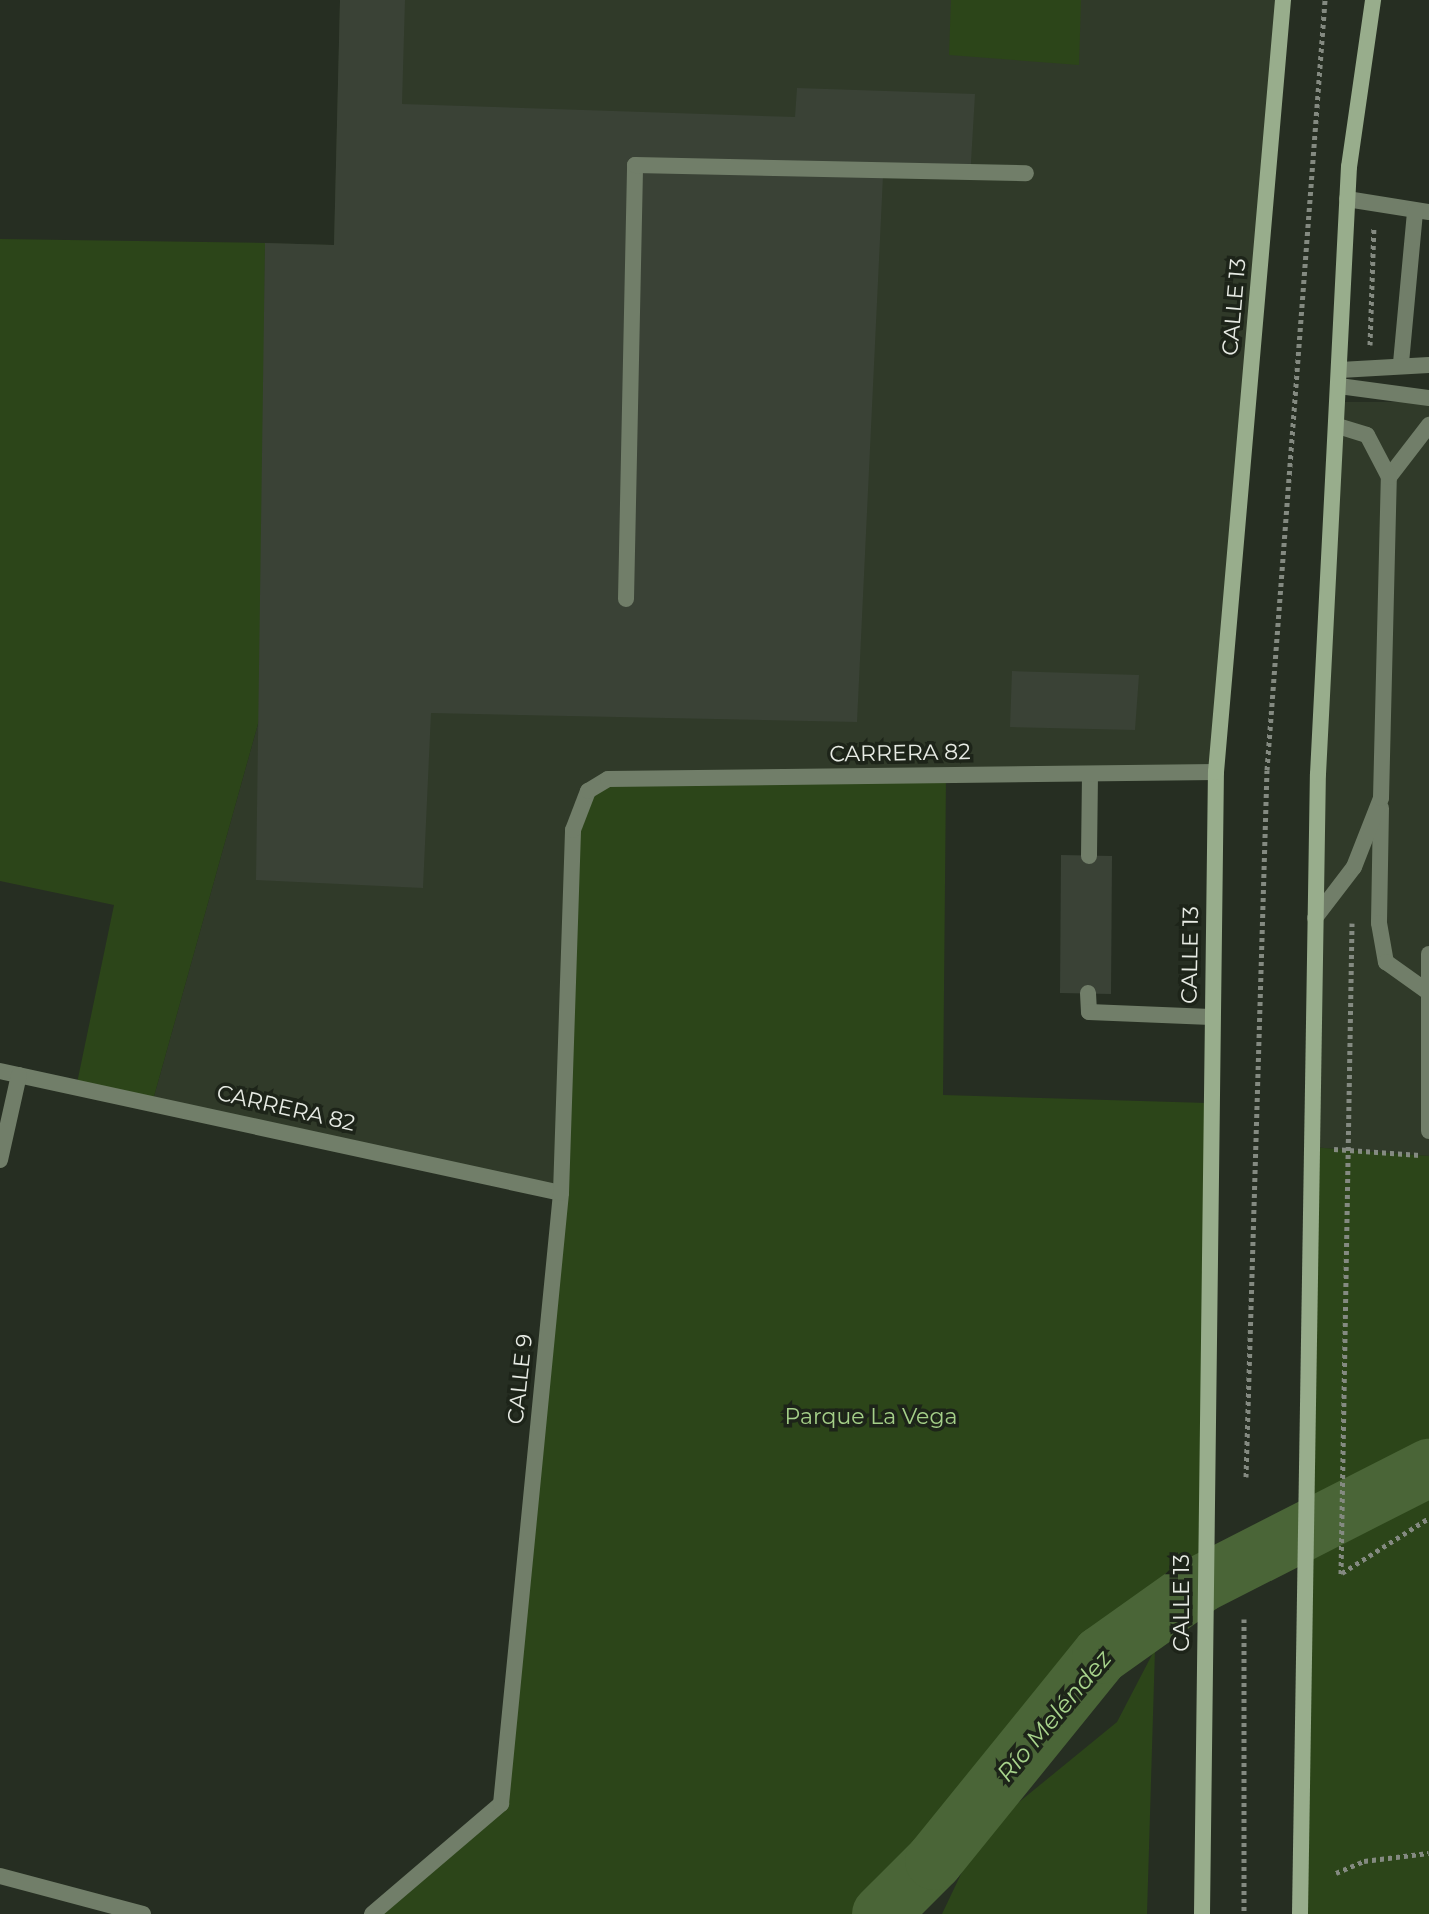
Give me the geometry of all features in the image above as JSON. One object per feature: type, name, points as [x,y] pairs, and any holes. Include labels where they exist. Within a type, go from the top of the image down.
[{"type":"main road","name":"CALLE 13","points":[[1202,1914],[1204,1497],[1216,772],[1283,0]]},
{"type":"main road","points":[[1300,1914],[1315,918],[1347,199],[1373,3]]},
{"type":"street","points":[[626,599],[635,165],[1026,173]]},
{"type":"street","points":[[1347,199],[1422,212],[1401,363]]},
{"type":"street","points":[[1339,378],[1401,363],[1429,365]]},
{"type":"street","points":[[1339,378],[1429,398]]},
{"type":"street","points":[[1428,992],[1386,962],[1379,923],[1389,477],[1403,450],[1429,425]]},
{"type":"street","points":[[1337,426],[1367,435],[1389,477]]},
{"type":"street","name":"CARRERA 82","points":[[588,791],[608,779],[1216,772]]},
{"type":"street","points":[[1089,856],[1090,774]]},
{"type":"street","name":"CALLE 9","points":[[372,1914],[501,1804],[561,1193],[573,830],[588,791]]},
{"type":"street","points":[[1315,918],[1354,867],[1381,798]]},
{"type":"street","points":[[1429,954],[1429,1131]]},
{"type":"street","points":[[1088,993],[1089,1012],[1211,1017]]},
{"type":"street","name":"CARRERA 82","points":[[0,1071],[561,1193]]},
{"type":"street","points":[[0,1160],[19,1075]]},
{"type":"street","points":[[0,1876],[143,1914]]},
{"type":"path","points":[[1246,1477],[1267,770],[1325,0]]},
{"type":"path","points":[[1311,1147],[1429,1156]]},
{"type":"path","points":[[1343,1450],[1341,1574],[1429,1518]]},
{"type":"path","points":[[1244,1619],[1244,1914]]},
{"type":"path","points":[[1336,1873],[1364,1861],[1429,1853]]},
{"type":"shaded area","points":[[340,0],[1283,0],[1216,772],[608,779],[561,1193],[153,1100],[263,706],[265,243],[334,245]]},
{"type":"shaded area","points":[[1338,402],[1429,402],[1429,1156],[1311,1147]]},
{"type":"green space","points":[[951,0],[1081,0],[1079,65],[949,55]]},
{"type":"green space","points":[[0,239],[265,243],[263,706],[153,1100],[76,1088],[114,905],[0,881]]},
{"type":"green space","name":"Parque La Vega","points":[[946,775],[943,1095],[1207,1103],[1201,1584],[1101,1655],[934,1861],[881,1914],[372,1914],[501,1804],[561,1193],[577,809],[608,779]]},
{"type":"green space","points":[[1311,1147],[1429,1156],[1429,1914],[1300,1914]]},
{"type":"green space","points":[[1155,1649],[1147,1914],[942,1914],[980,1834],[1117,1722]]},
{"type":"building","points":[[340,0],[405,0],[402,104],[795,117],[797,88],[975,94],[970,179],[883,176],[857,722],[431,713],[423,888],[256,880],[265,243],[334,245]]},
{"type":"building","points":[[1012,671],[1139,675],[1135,730],[1010,727]]},
{"type":"building","points":[[1061,855],[1112,856],[1111,994],[1060,993]]},
{"type":"waterway","name":"Río Meléndez","points":[[881,1914],[934,1861],[1101,1655],[1201,1584],[1429,1468]]}]
